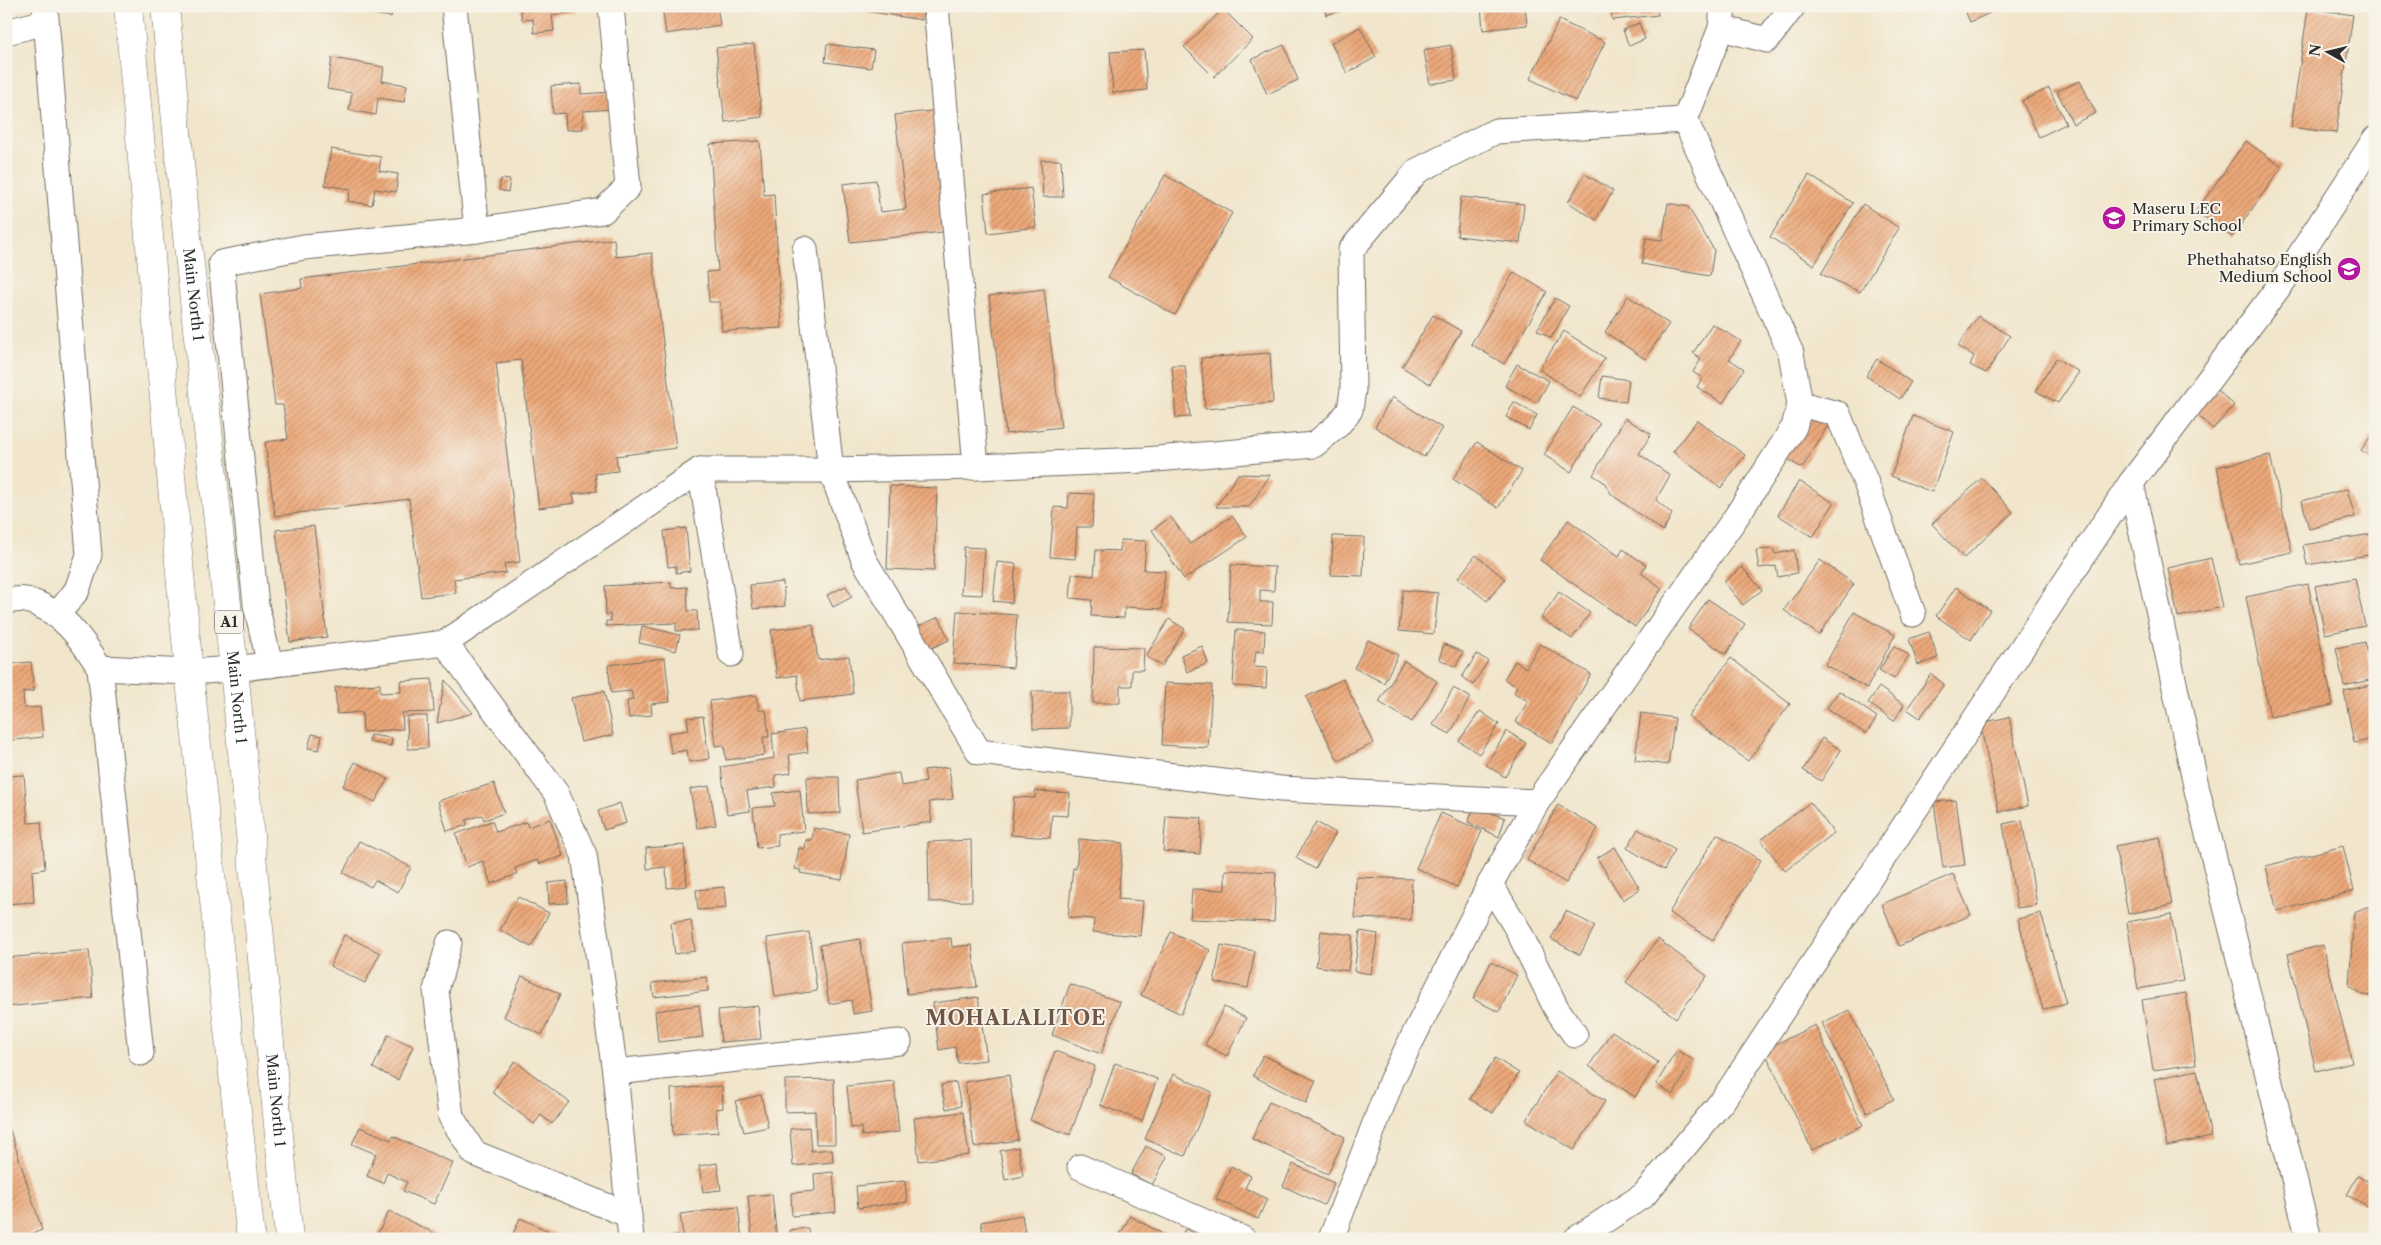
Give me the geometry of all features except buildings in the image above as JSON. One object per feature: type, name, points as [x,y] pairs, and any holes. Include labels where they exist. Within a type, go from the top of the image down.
[{"type":"main road","points":[[128,6],[189,672],[251,1239]]},
{"type":"main road","name":"Main North 1","points":[[165,6],[187,236],[234,669],[289,1239]]},
{"type":"street","points":[[454,6],[477,230]]},
{"type":"street","points":[[270,665],[256,605],[221,263],[304,247],[477,230],[603,211],[628,187],[611,6]]},
{"type":"street","points":[[936,6],[976,467]]},
{"type":"street","points":[[1331,1239],[1392,1079],[1490,884],[1537,802],[1736,517],[1794,427],[1800,404],[1790,353],[1685,120],[1722,17],[1767,40],[1793,6]]},
{"type":"street","points":[[6,32],[45,14],[89,555],[78,590],[58,615]]},
{"type":"street","points":[[100,668],[189,672],[234,669],[445,643],[700,470],[976,467],[1145,460],[1314,445],[1338,425],[1350,410],[1353,390],[1351,250],[1417,171],[1496,132],[1685,120]]},
{"type":"street","points":[[1576,1239],[1644,1195],[1723,1100],[2131,483],[2284,280],[2375,139]]},
{"type":"street","points":[[805,249],[831,470],[864,560],[979,752],[1281,790],[1537,802]]},
{"type":"street","points":[[1800,404],[1838,414],[1876,508],[1913,614]]},
{"type":"street","points":[[700,470],[731,654]]},
{"type":"street","points":[[2131,483],[2197,790],[2309,1239]]},
{"type":"street","points":[[6,601],[25,600],[58,615],[81,639],[100,668],[141,1053]]},
{"type":"street","points":[[445,643],[556,793],[584,855],[615,1072],[630,1227]]},
{"type":"street","points":[[1490,884],[1518,930],[1556,1008],[1575,1035]]},
{"type":"street","points":[[449,943],[436,990],[451,1116],[474,1153],[630,1227]]},
{"type":"street","points":[[615,1072],[899,1042]]},
{"type":"street","points":[[1080,1167],[1244,1239]]},
{"type":"place","name":"Maseru LEC Primary School","points":[[2114,218]]},
{"type":"place","name":"Phethahatso English Medium School","points":[[2349,269]]},
{"type":"district","name":"MOHALALITOE","points":[[1016,1018]]}]
